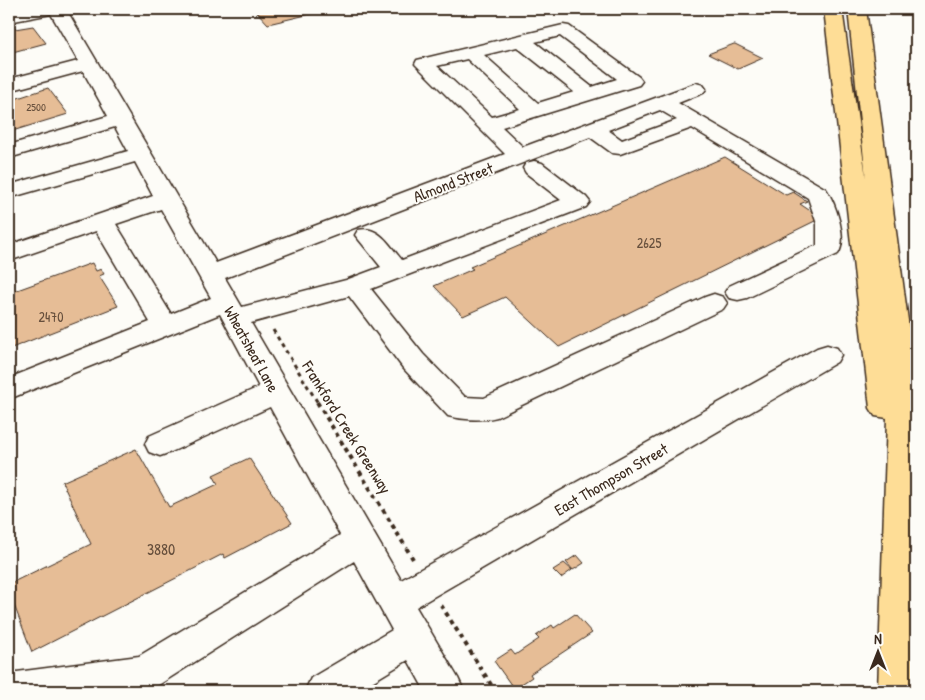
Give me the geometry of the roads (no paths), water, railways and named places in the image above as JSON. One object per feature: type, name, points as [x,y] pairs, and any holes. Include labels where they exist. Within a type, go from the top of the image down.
[{"type":"highway","points":[[833,9],[893,403]]},
{"type":"highway","points":[[857,9],[897,331],[893,403],[898,576],[897,691]]},
{"type":"street","points":[[13,14],[51,9]]},
{"type":"street","name":"Wheatsheaf Lane","points":[[57,9],[210,274],[445,691]]},
{"type":"street","points":[[9,389],[165,326],[230,310],[263,312],[355,286],[578,202],[527,162],[488,125],[424,64],[563,30],[632,81],[488,125]]},
{"type":"street","points":[[520,40],[588,94]]},
{"type":"street","points":[[471,53],[536,110]]},
{"type":"street","points":[[9,68],[17,66],[18,82],[88,64]]},
{"type":"street","name":"Almond Street","points":[[210,274],[527,162],[593,129],[696,90]]},
{"type":"street","points":[[662,102],[818,194],[829,224],[828,249],[738,292]]},
{"type":"street","points":[[9,152],[120,120]]},
{"type":"street","points":[[593,129],[620,148],[693,121]]},
{"type":"street","points":[[11,192],[140,154]]},
{"type":"street","points":[[9,253],[166,199]]},
{"type":"street","points":[[102,221],[165,326]]},
{"type":"street","points":[[367,235],[397,270]]},
{"type":"street","points":[[355,286],[413,361],[458,408],[487,409],[714,303]]},
{"type":"street","name":"East Thompson Street","points":[[394,601],[436,579],[827,355]]},
{"type":"street","points":[[160,444],[276,392]]},
{"type":"street","points":[[116,691],[360,540]]},
{"type":"street","points":[[324,691],[413,636]]},
{"type":"street","points":[[9,690],[147,672]]}]
